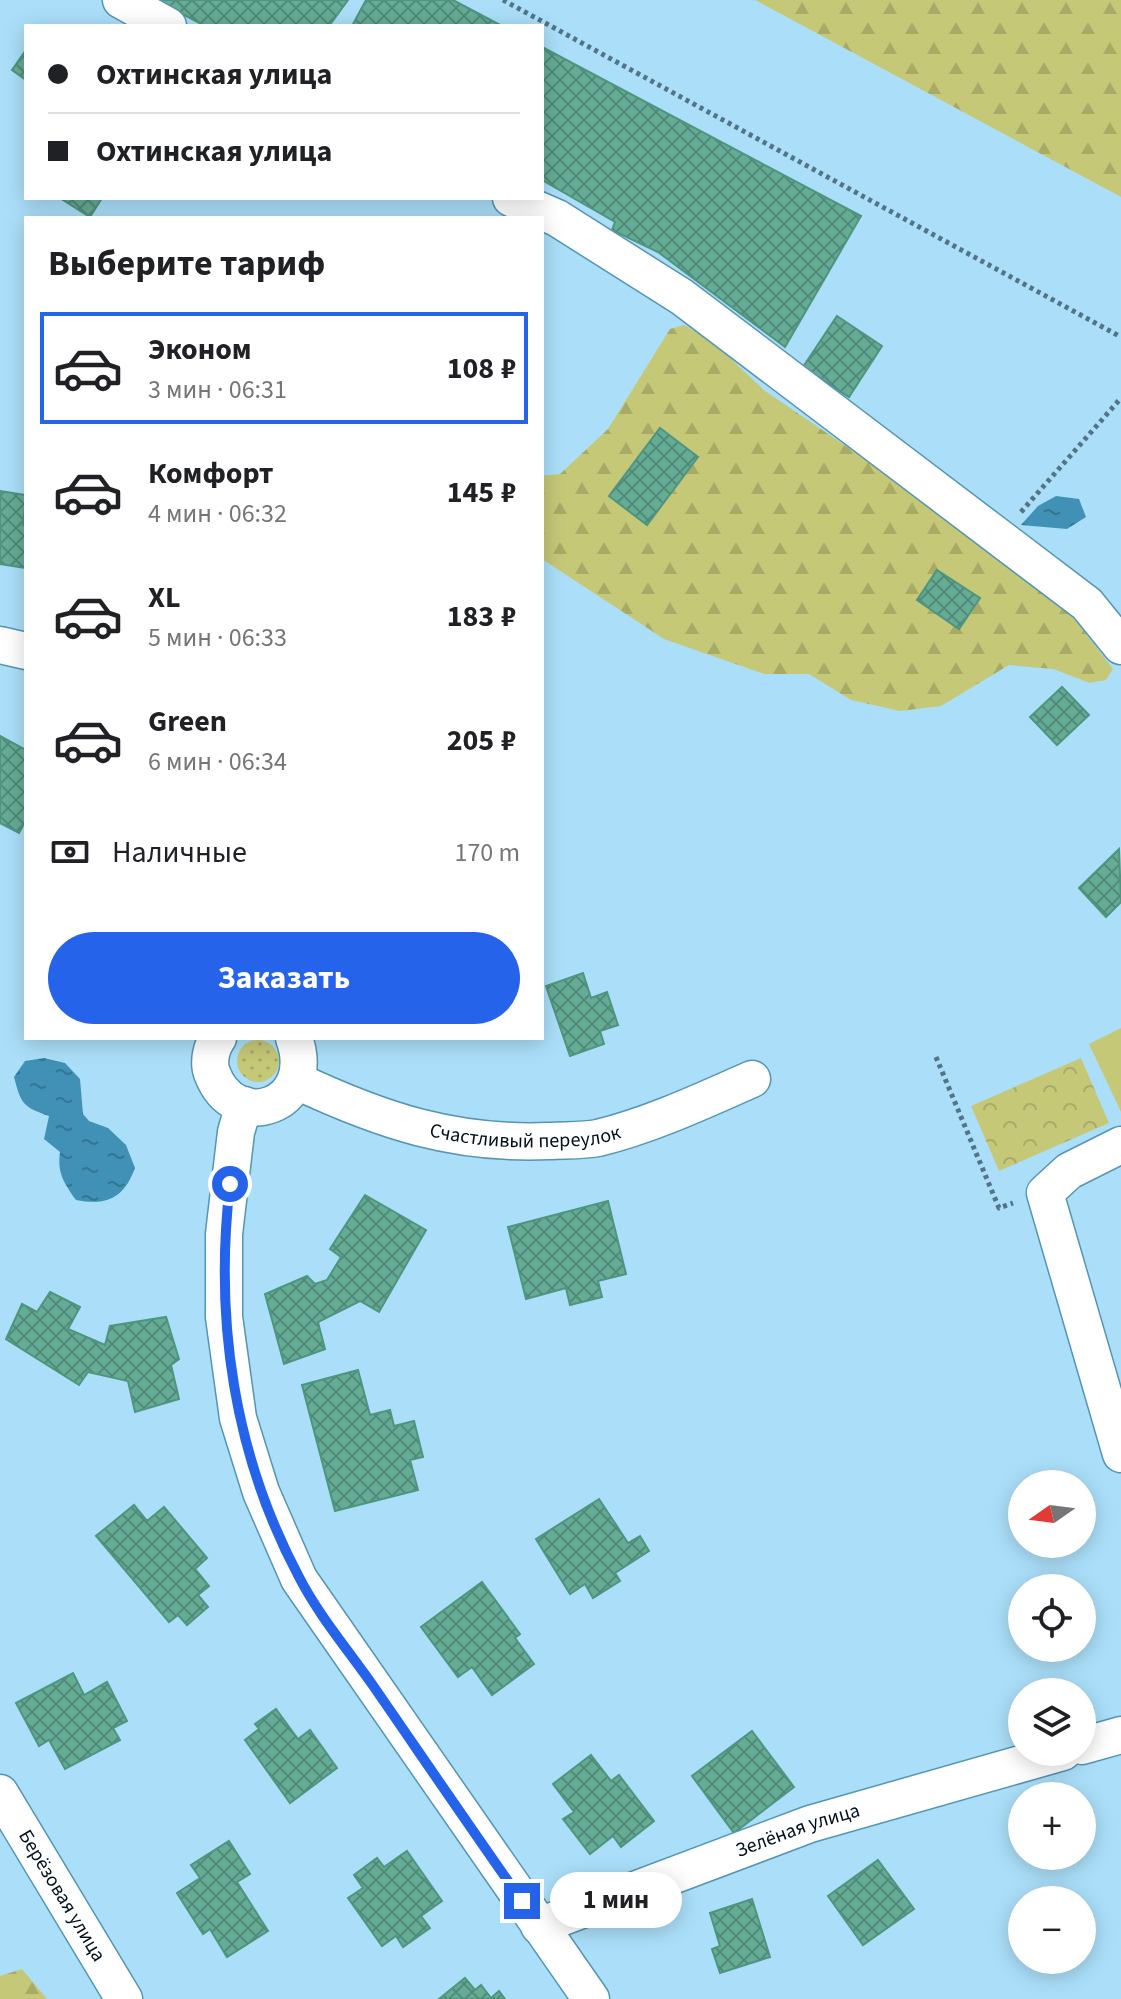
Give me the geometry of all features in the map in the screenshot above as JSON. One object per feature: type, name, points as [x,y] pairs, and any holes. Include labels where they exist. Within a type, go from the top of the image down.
[{"type":"street","points":[[121,0],[164,24]]},
{"type":"street","points":[[516,200],[557,218],[682,297],[1087,604],[1121,646]]},
{"type":"street","points":[[0,645],[24,651]]},
{"type":"street","points":[[216,1040],[210,1067],[218,1089],[237,1104],[260,1108],[282,1099],[297,1081],[301,1057],[295,1040]]},
{"type":"street","name":"Счастливый переулок","points":[[297,1081],[361,1111],[429,1133],[510,1143],[596,1138],[691,1106],[752,1079]]},
{"type":"street","points":[[244,1105],[236,1132],[224,1234],[224,1317],[238,1418],[261,1492],[299,1579],[591,1999]]},
{"type":"street","points":[[1121,1145],[1069,1171],[1045,1193],[1107,1361],[1121,1454]]},
{"type":"street","points":[[1096,1742],[1121,1735]]},
{"type":"street","name":"Зелёная улица","points":[[539,1926],[810,1824],[1014,1766]]},
{"type":"street","name":"Берёзовая улица","points":[[0,1793],[124,1999]]},
{"type":"path","points":[[503,0],[1121,337]]},
{"type":"path","points":[[1000,537],[1121,398]]},
{"type":"path","points":[[936,1057],[999,1208],[1045,1193]]},
{"type":"green space","points":[[755,0],[1121,0],[1121,197]]},
{"type":"green space","points":[[684,325],[711,340],[765,391],[962,525],[1062,602],[1113,669],[1106,680],[1090,683],[1053,669],[1009,665],[941,706],[900,711],[851,700],[809,674],[764,674],[664,639],[544,560],[544,476],[560,474],[608,429],[670,329]]},
{"type":"green space","points":[[1121,1028],[1121,1112],[1089,1044]]},
{"type":"green space","points":[[258,1040],[273,1046],[279,1061],[273,1076],[258,1082],[243,1076],[237,1061],[243,1046]]},
{"type":"green space","points":[[1081,1058],[1109,1123],[999,1171],[971,1106]]},
{"type":"green space","points":[[22,1969],[47,1999],[0,1999],[0,1976]]},
{"type":"water","points":[[1056,496],[1079,499],[1086,517],[1067,529],[1021,525],[1038,506]]},
{"type":"water","points":[[44,1058],[65,1063],[80,1079],[83,1114],[89,1121],[108,1128],[126,1145],[135,1168],[126,1186],[113,1198],[97,1202],[76,1200],[62,1178],[60,1152],[44,1139],[49,1116],[28,1107],[21,1099],[14,1077],[25,1061]]},
{"type":"building","points":[[156,0],[348,0],[330,24],[201,24]]},
{"type":"building","points":[[366,0],[453,0],[498,24],[353,24]]},
{"type":"building","points":[[544,48],[861,216],[785,347],[658,252],[612,230],[615,222],[544,181]]},
{"type":"building","points":[[24,53],[24,79],[12,70]]},
{"type":"building","points":[[63,200],[101,200],[88,216]]},
{"type":"building","points":[[837,316],[882,346],[849,397],[803,367]]},
{"type":"building","points":[[660,428],[698,457],[647,525],[609,496]]},
{"type":"building","points":[[0,491],[24,495],[24,568],[0,564]]},
{"type":"building","points":[[937,570],[980,598],[959,629],[917,600]]},
{"type":"building","points":[[1062,687],[1089,715],[1057,745],[1030,717]]},
{"type":"building","points":[[0,736],[24,749],[24,824],[19,833],[0,823]]},
{"type":"building","points":[[1119,849],[1121,902],[1106,917],[1079,888]]},
{"type":"building","points":[[583,973],[591,998],[607,992],[618,1025],[600,1031],[604,1044],[570,1056],[546,986]]},
{"type":"building","points":[[365,1195],[426,1230],[379,1312],[360,1301],[318,1322],[325,1349],[284,1364],[265,1294],[307,1276],[315,1284],[327,1280],[341,1257],[330,1249]]},
{"type":"building","points":[[608,1201],[626,1274],[598,1281],[602,1297],[570,1305],[566,1288],[526,1299],[508,1227]]},
{"type":"building","points":[[50,1292],[80,1307],[68,1329],[105,1345],[110,1326],[166,1317],[179,1359],[171,1365],[179,1399],[135,1412],[128,1381],[88,1372],[79,1385],[6,1339],[22,1304],[37,1312]]},
{"type":"building","points":[[358,1370],[370,1415],[390,1410],[394,1426],[414,1421],[423,1457],[410,1460],[418,1490],[335,1511],[302,1385]]},
{"type":"building","points":[[599,1499],[628,1543],[640,1536],[649,1551],[615,1573],[620,1581],[593,1598],[585,1584],[570,1594],[536,1539]]},
{"type":"building","points":[[134,1505],[147,1521],[164,1507],[207,1558],[195,1569],[209,1586],[198,1595],[208,1607],[187,1625],[178,1615],[169,1622],[96,1536]]},
{"type":"building","points":[[482,1582],[520,1634],[515,1638],[534,1664],[492,1695],[472,1667],[458,1677],[421,1627]]},
{"type":"building","points":[[73,1673],[84,1695],[107,1682],[127,1721],[113,1728],[120,1740],[65,1769],[49,1740],[39,1746],[16,1703]]},
{"type":"building","points":[[276,1709],[298,1739],[310,1730],[337,1768],[290,1803],[245,1740],[259,1729],[255,1724]]},
{"type":"building","points":[[752,1731],[794,1787],[734,1833],[692,1776]]},
{"type":"building","points":[[591,1755],[611,1781],[619,1775],[654,1821],[621,1847],[613,1836],[590,1854],[563,1819],[574,1812],[553,1784]]},
{"type":"building","points":[[229,1841],[250,1874],[237,1882],[268,1931],[227,1957],[210,1929],[203,1934],[177,1893],[200,1878],[191,1865]]},
{"type":"building","points":[[407,1851],[442,1901],[421,1916],[430,1928],[403,1947],[396,1936],[382,1946],[348,1898],[363,1888],[354,1875],[377,1858],[384,1867]]},
{"type":"building","points":[[878,1860],[914,1909],[863,1945],[828,1896]]},
{"type":"building","points":[[752,1899],[770,1957],[720,1973],[712,1949],[720,1946],[710,1913]]},
{"type":"building","points":[[465,1978],[475,1990],[481,1985],[491,1998],[499,1991],[505,1999],[439,1999]]},
{"type":"route","points":[[230,1184],[224,1234],[224,1317],[238,1418],[261,1492],[299,1579],[522,1901]]}]
